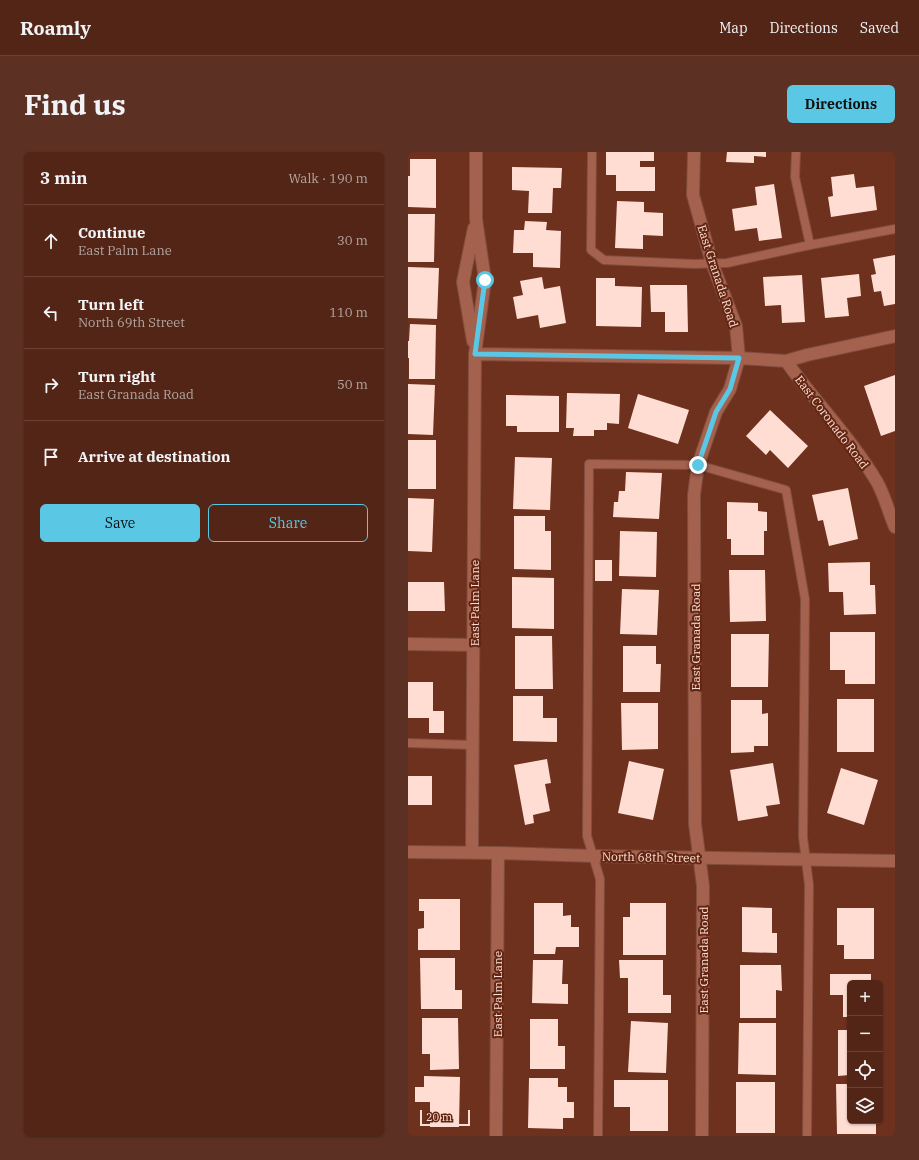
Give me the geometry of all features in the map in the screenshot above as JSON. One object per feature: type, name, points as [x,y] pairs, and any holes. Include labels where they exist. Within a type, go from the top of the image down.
[{"type":"street","name":"East Palm Lane","points":[[472,852],[475,354],[485,280],[476,219],[476,152]]},
{"type":"street","name":"East Granada Road","points":[[694,152],[693,195],[712,263],[736,326],[739,358],[730,389],[716,412],[698,465],[694,495],[695,824],[703,886],[702,1136]]},
{"type":"street","name":"East Palm Lane","points":[[475,354],[463,282],[476,219]]},
{"type":"street","points":[[475,354],[739,358],[786,361],[807,354],[895,336]]},
{"type":"street","name":"East Coronado Road","points":[[786,361],[851,443],[877,483],[895,527]]},
{"type":"street","points":[[408,644],[473,645]]},
{"type":"street","name":"North 68th Street","points":[[408,852],[895,861]]},
{"type":"street","name":"East Palm Lane","points":[[496,1136],[498,853]]},
{"type":"lane","points":[[592,152],[591,250],[604,260],[694,264],[727,262],[895,228]]},
{"type":"lane","points":[[796,152],[795,177],[810,245]]},
{"type":"lane","points":[[598,1136],[600,879],[587,836],[589,464],[698,465],[786,490],[805,599],[803,837],[809,885],[807,1136]]},
{"type":"lane","points":[[408,743],[473,745]]},
{"type":"building","points":[[606,152],[654,152],[654,161],[640,161],[640,167],[655,167],[655,191],[616,191],[616,175],[606,175]]},
{"type":"building","points":[[727,152],[766,152],[766,157],[754,156],[754,163],[726,162]]},
{"type":"building","points":[[410,159],[436,159],[436,208],[408,207],[408,176],[410,176]]},
{"type":"building","points":[[512,167],[562,168],[561,188],[553,188],[552,213],[528,213],[529,191],[512,190]]},
{"type":"building","points":[[854,174],[856,188],[874,186],[877,210],[831,217],[828,197],[833,196],[831,177]]},
{"type":"building","points":[[774,184],[782,238],[759,241],[757,228],[735,231],[732,209],[757,205],[755,187]]},
{"type":"building","points":[[617,201],[644,202],[644,212],[663,213],[663,236],[643,235],[643,249],[615,248]]},
{"type":"building","points":[[408,214],[435,214],[434,262],[408,262]]},
{"type":"building","points":[[525,221],[547,222],[546,230],[561,231],[560,268],[533,267],[533,253],[513,253],[514,230],[524,230]]},
{"type":"building","points":[[895,255],[895,304],[884,306],[881,291],[874,292],[871,275],[876,274],[873,259]]},
{"type":"building","points":[[408,267],[439,268],[437,319],[408,318]]},
{"type":"building","points":[[859,274],[861,296],[847,298],[849,316],[825,318],[821,278]]},
{"type":"building","points":[[802,275],[805,322],[782,323],[781,305],[765,306],[763,277]]},
{"type":"building","points":[[542,277],[544,289],[560,286],[566,323],[540,328],[538,315],[517,319],[513,297],[523,295],[520,281]]},
{"type":"building","points":[[596,278],[615,278],[615,286],[642,287],[641,327],[596,326]]},
{"type":"building","points":[[650,285],[687,285],[688,332],[665,332],[665,312],[651,312]]},
{"type":"building","points":[[410,324],[436,325],[435,379],[409,379],[408,341]]},
{"type":"building","points":[[895,375],[895,431],[881,436],[864,386]]},
{"type":"building","points":[[408,384],[435,385],[433,435],[408,434]]},
{"type":"building","points":[[567,393],[620,394],[619,424],[607,423],[607,430],[594,430],[594,436],[573,436],[574,428],[566,428]]},
{"type":"building","points":[[638,394],[689,410],[678,444],[628,428]]},
{"type":"building","points":[[506,395],[559,396],[559,432],[517,432],[517,426],[506,426]]},
{"type":"building","points":[[770,410],[808,446],[788,468],[770,450],[766,455],[746,436]]},
{"type":"building","points":[[408,440],[436,440],[436,489],[408,489]]},
{"type":"building","points":[[515,457],[552,458],[550,510],[513,509]]},
{"type":"building","points":[[626,472],[662,473],[659,519],[613,517],[614,502],[618,502],[619,491],[625,491]]},
{"type":"building","points":[[848,488],[858,539],[829,546],[823,520],[818,521],[812,495]]},
{"type":"building","points":[[408,498],[434,499],[432,552],[408,551]]},
{"type":"building","points":[[727,502],[758,503],[758,511],[767,512],[767,531],[764,531],[764,555],[731,555],[731,539],[727,539]]},
{"type":"building","points":[[514,516],[545,516],[545,531],[551,531],[551,570],[514,569]]},
{"type":"building","points":[[620,531],[657,532],[656,577],[619,576]]},
{"type":"building","points":[[595,560],[612,560],[612,581],[595,581]]},
{"type":"building","points":[[870,562],[870,585],[875,585],[876,614],[844,615],[843,592],[829,592],[828,563]]},
{"type":"building","points":[[729,570],[765,570],[766,621],[730,622]]},
{"type":"building","points":[[512,577],[554,578],[554,629],[512,628]]},
{"type":"building","points":[[408,582],[444,582],[445,611],[408,611]]},
{"type":"building","points":[[622,589],[659,590],[657,635],[620,634]]},
{"type":"building","points":[[830,632],[875,632],[875,684],[845,684],[845,670],[830,670]]},
{"type":"building","points":[[731,634],[769,634],[768,687],[731,687]]},
{"type":"building","points":[[515,636],[552,636],[553,689],[515,689]]},
{"type":"building","points":[[623,646],[656,646],[656,664],[661,664],[660,692],[623,692]]},
{"type":"building","points":[[408,682],[433,682],[433,711],[444,711],[444,733],[429,733],[429,718],[408,718]]},
{"type":"building","points":[[513,696],[543,696],[543,718],[557,718],[557,742],[513,741]]},
{"type":"building","points":[[837,699],[874,699],[874,752],[837,752]]},
{"type":"building","points":[[731,700],[762,700],[762,714],[768,713],[768,746],[754,746],[754,752],[731,753]]},
{"type":"building","points":[[621,703],[658,703],[658,749],[622,750]]},
{"type":"building","points":[[547,759],[551,783],[545,784],[550,811],[533,815],[534,823],[525,825],[514,765]]},
{"type":"building","points":[[629,761],[664,769],[653,820],[618,813]]},
{"type":"building","points":[[773,763],[780,804],[766,806],[768,816],[738,821],[730,770]]},
{"type":"building","points":[[841,768],[878,780],[864,825],[827,813]]},
{"type":"building","points":[[408,776],[432,776],[432,805],[408,805]]},
{"type":"building","points":[[419,899],[460,899],[460,950],[418,950],[418,929],[424,928],[424,911],[419,911]]},
{"type":"building","points":[[534,903],[563,903],[563,916],[571,915],[571,927],[579,927],[579,947],[556,947],[555,954],[534,954]]},
{"type":"building","points":[[630,903],[666,903],[666,955],[623,955],[623,917],[630,917]]},
{"type":"building","points":[[742,907],[772,908],[772,933],[777,933],[777,953],[742,952]]},
{"type":"building","points":[[837,908],[874,908],[874,959],[844,959],[844,945],[837,945]]},
{"type":"building","points":[[420,958],[455,958],[455,990],[462,990],[462,1009],[421,1009]]},
{"type":"building","points":[[533,960],[563,960],[562,984],[568,984],[568,1004],[532,1003]]},
{"type":"building","points":[[619,960],[663,960],[663,995],[671,995],[671,1013],[628,1013],[628,978],[620,978]]},
{"type":"building","points":[[740,965],[781,965],[782,991],[776,990],[776,1018],[740,1018]]},
{"type":"building","points":[[830,974],[871,974],[871,980],[847,980],[847,1017],[843,1017],[843,995],[830,995]]},
{"type":"building","points":[[422,1018],[458,1018],[459,1069],[430,1070],[430,1054],[422,1054]]},
{"type":"building","points":[[530,1019],[558,1019],[558,1046],[565,1046],[565,1069],[530,1069]]},
{"type":"building","points":[[631,1021],[668,1023],[666,1073],[628,1072]]},
{"type":"building","points":[[739,1023],[776,1023],[776,1075],[738,1074]]},
{"type":"building","points":[[838,1030],[847,1030],[847,1075],[838,1076]]},
{"type":"building","points":[[424,1076],[460,1077],[459,1127],[430,1127],[430,1102],[415,1102],[415,1087],[424,1087]]},
{"type":"building","points":[[529,1078],[558,1078],[558,1087],[567,1087],[567,1102],[574,1102],[574,1118],[563,1118],[563,1129],[528,1128]]},
{"type":"building","points":[[614,1080],[668,1080],[668,1131],[630,1131],[630,1107],[614,1107]]},
{"type":"building","points":[[736,1082],[775,1082],[775,1133],[736,1133]]},
{"type":"building","points":[[836,1084],[847,1084],[847,1124],[876,1124],[876,1134],[837,1134]]},
{"type":"route","points":[[485,280],[475,354],[739,358],[730,389],[716,412],[698,465]]}]
